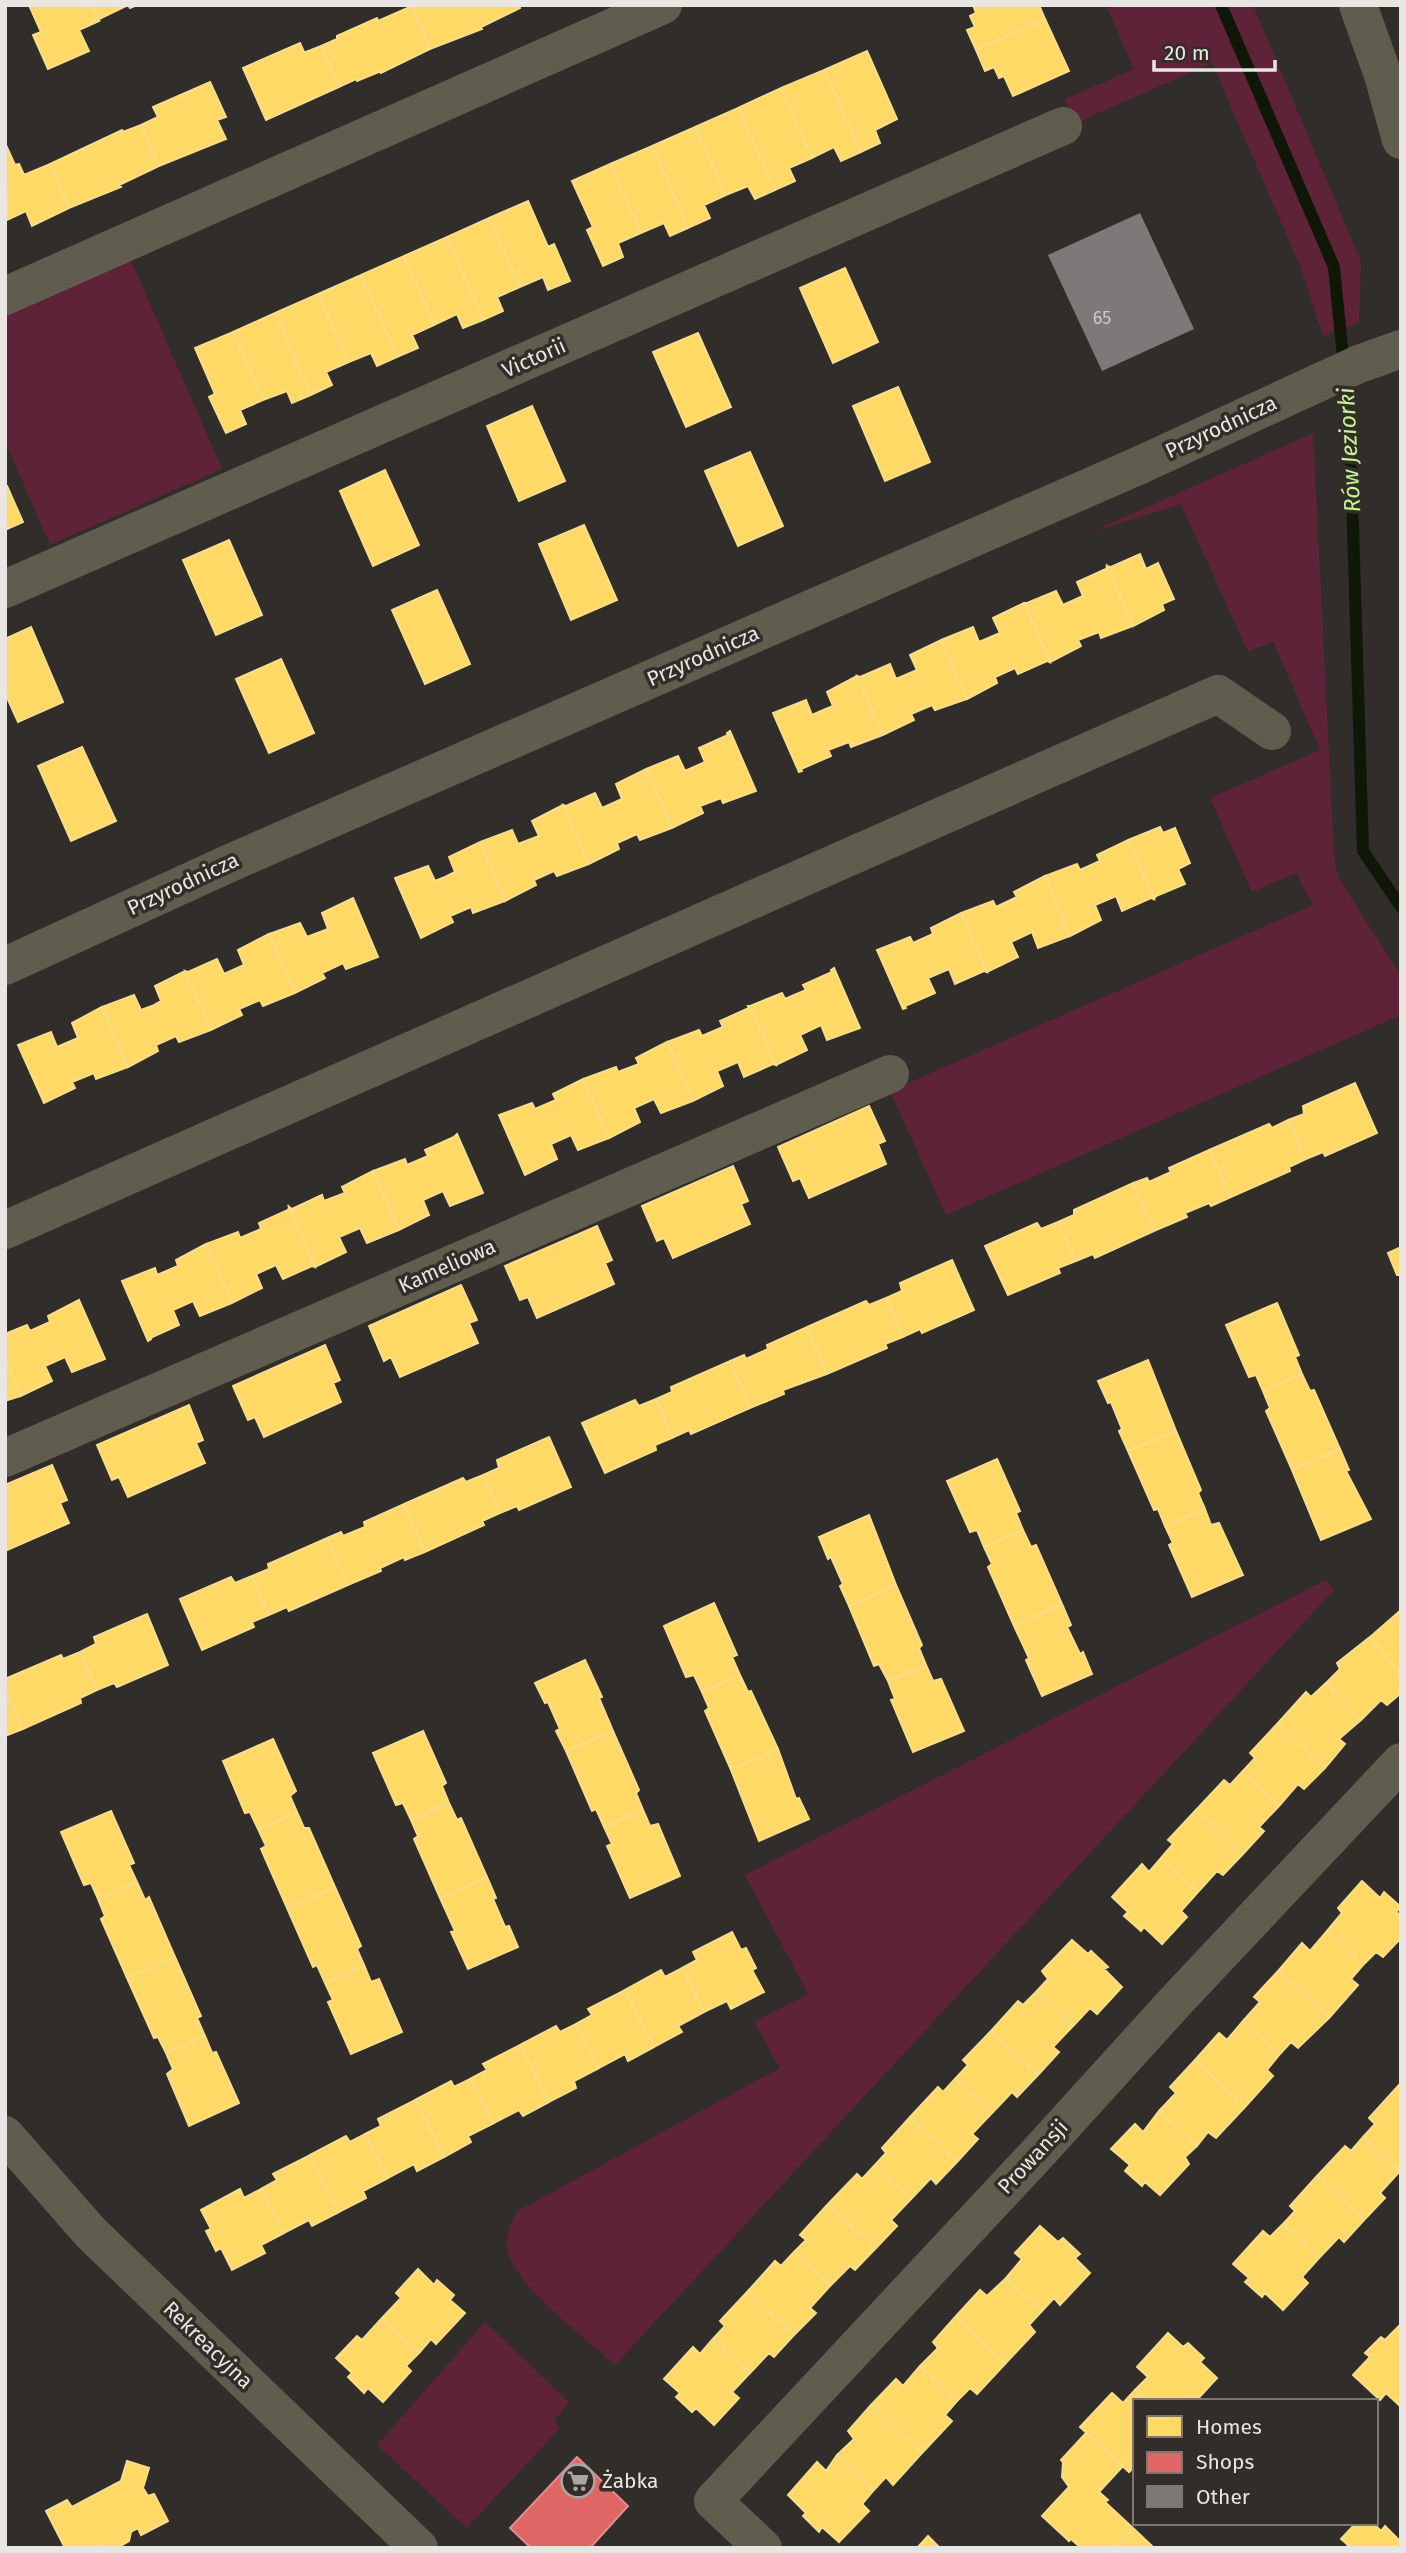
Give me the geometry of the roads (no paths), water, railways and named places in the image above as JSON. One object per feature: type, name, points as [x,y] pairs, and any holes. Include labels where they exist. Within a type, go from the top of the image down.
[{"type":"street","points":[[5,296],[663,5]]},
{"type":"street","points":[[1358,5],[1401,140]]},
{"type":"street","name":"Victorii","points":[[5,589],[1063,126]]},
{"type":"street","name":"Przyrodnicza","points":[[5,966],[230,863],[1140,465],[1311,385],[1401,349]]},
{"type":"street","points":[[5,1230],[1219,694],[1272,731]]},
{"type":"street","name":"Kameliowa","points":[[5,1458],[890,1074]]},
{"type":"street","name":"Prowansji","points":[[763,2548],[712,2501],[1401,1762]]},
{"type":"street","name":"Rekreacyjna","points":[[5,2134],[91,2233],[419,2548]]},
{"type":"waterway","name":"Rów Jeziorki","points":[[1221,5],[1334,267],[1350,429],[1363,851],[1401,907]]},
{"type":"place","name":"Żabka","points":[[578,2481]]}]
